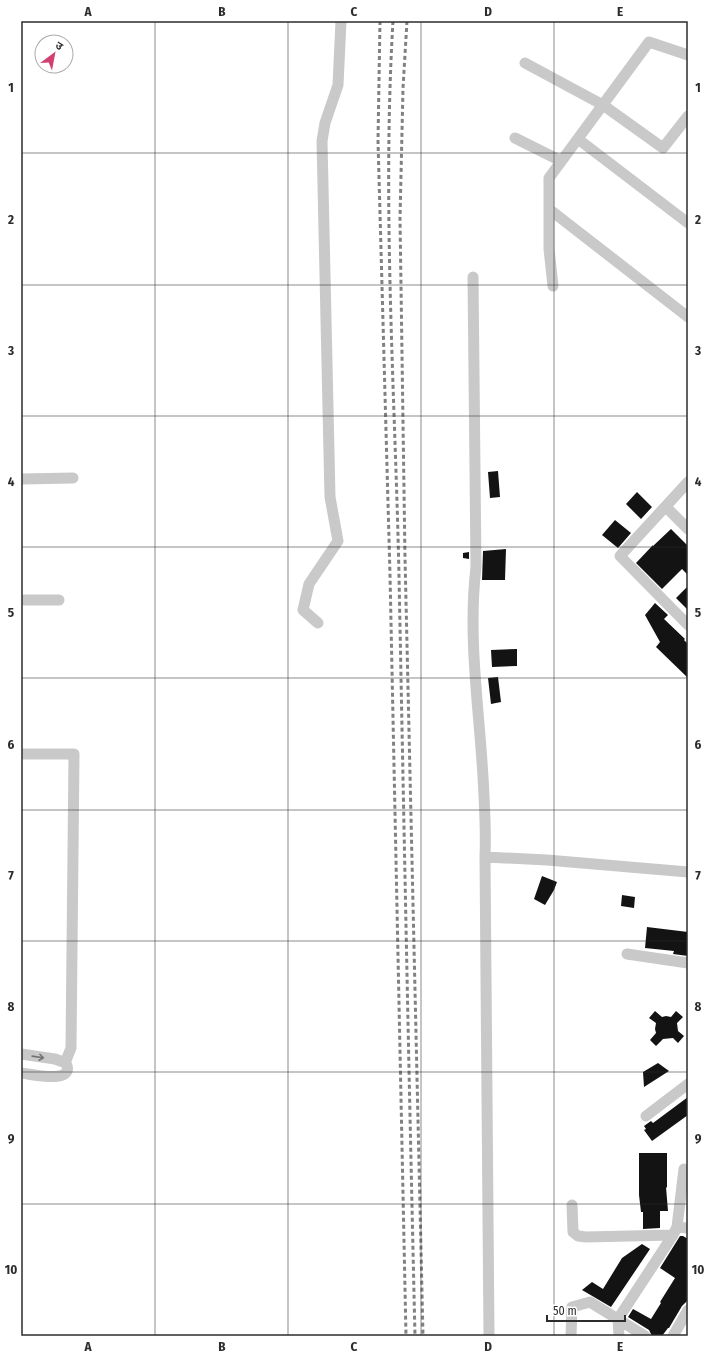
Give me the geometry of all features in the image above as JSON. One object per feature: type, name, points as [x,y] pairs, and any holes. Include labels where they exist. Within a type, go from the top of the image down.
[{"type":"street","points":[[318,623],[303,610],[309,584],[338,541],[330,497],[322,141],[325,123],[338,85],[341,21]]},
{"type":"street","points":[[553,286],[549,249],[548,178],[649,42],[688,55]]},
{"type":"street","points":[[525,63],[603,105],[663,148],[688,116]]},
{"type":"street","points":[[515,138],[561,161]]},
{"type":"street","points":[[578,139],[688,223]]},
{"type":"street","points":[[549,209],[688,317]]},
{"type":"street","points":[[473,277],[476,559],[473,605],[474,662],[482,760],[486,838],[489,1336]]},
{"type":"street","points":[[21,479],[73,478]]},
{"type":"street","points":[[688,482],[620,556],[688,625]]},
{"type":"street","points":[[666,507],[688,529]]},
{"type":"street","points":[[21,600],[59,600]]},
{"type":"street","points":[[21,754],[74,754],[70,1048],[65,1063]]},
{"type":"street","points":[[485,857],[547,860],[688,872]]},
{"type":"street","points":[[627,954],[688,963]]},
{"type":"street","points":[[21,1054],[55,1059],[65,1063],[68,1068],[68,1072],[64,1076],[54,1077],[21,1073]]},
{"type":"street","points":[[646,1116],[688,1084]]},
{"type":"street","points":[[619,1336],[618,1319],[679,1230],[684,1169]]},
{"type":"street","points":[[572,1205],[573,1232],[578,1236],[586,1237],[679,1230]]},
{"type":"street","points":[[572,1336],[572,1307],[590,1302],[645,1336]]},
{"type":"street","points":[[673,1336],[688,1310]]},
{"type":"building","points":[[498,471],[500,497],[490,498],[488,472]]},
{"type":"building","points":[[637,492],[652,507],[641,519],[626,504]]},
{"type":"building","points":[[615,520],[631,533],[618,548],[602,535]]},
{"type":"building","points":[[671,529],[688,546],[688,575],[682,569],[662,589],[636,563]]},
{"type":"building","points":[[506,549],[505,580],[482,580],[483,551]]},
{"type":"building","points":[[469,552],[469,559],[463,558],[463,553]]},
{"type":"building","points":[[688,586],[688,610],[676,598]]},
{"type":"building","points":[[655,603],[668,615],[664,619],[685,639],[684,640],[688,644],[688,678],[656,647],[660,642],[645,615]]},
{"type":"building","points":[[517,649],[517,666],[492,667],[491,650]]},
{"type":"building","points":[[498,677],[501,702],[491,704],[488,678]]},
{"type":"building","points":[[542,876],[557,882],[545,905],[534,899]]},
{"type":"building","points":[[622,895],[635,897],[634,908],[621,906]]},
{"type":"building","points":[[647,927],[688,932],[688,956],[673,954],[674,951],[645,948]]},
{"type":"building","points":[[655,1011],[662,1017],[671,1017],[676,1011],[683,1017],[677,1023],[678,1031],[684,1036],[678,1043],[673,1038],[663,1039],[656,1046],[650,1040],[656,1033],[656,1023],[649,1018]]},
{"type":"building","points":[[658,1063],[669,1071],[644,1087],[643,1072]]},
{"type":"building","points":[[688,1097],[688,1115],[652,1141],[644,1130],[646,1129],[644,1126],[651,1121],[653,1123]]},
{"type":"building","points":[[639,1153],[667,1153],[667,1188],[666,1187],[668,1211],[660,1211],[660,1228],[643,1229],[643,1212],[641,1212],[639,1195]]},
{"type":"building","points":[[680,1236],[688,1239],[688,1300],[682,1306],[669,1328],[662,1336],[652,1336],[649,1330],[628,1317],[633,1309],[651,1319],[675,1278],[660,1268]]},
{"type":"building","points":[[642,1244],[650,1249],[611,1307],[582,1290],[592,1282],[603,1289],[622,1258]]},
{"type":"railway","points":[[380,21],[378,141],[390,575],[406,1336]]},
{"type":"railway","points":[[393,21],[389,160],[390,298],[399,576],[415,1336]]},
{"type":"railway","points":[[407,21],[403,88],[400,218],[405,558],[423,1336]]}]
